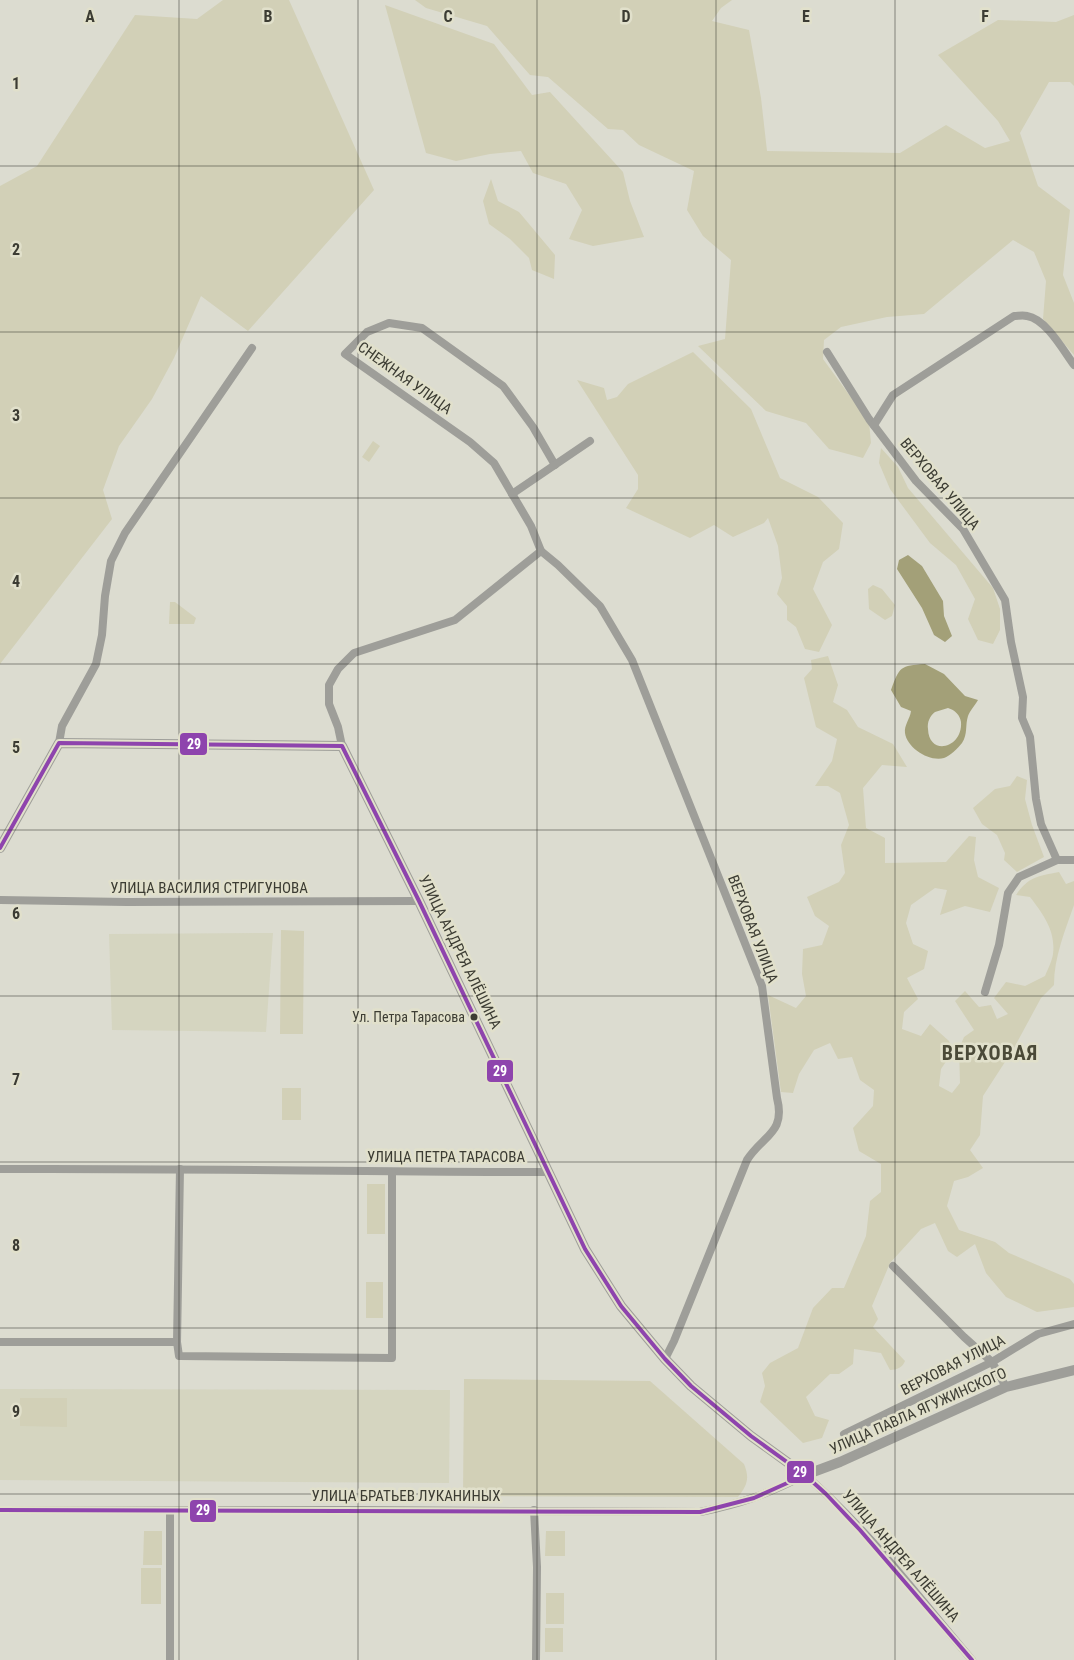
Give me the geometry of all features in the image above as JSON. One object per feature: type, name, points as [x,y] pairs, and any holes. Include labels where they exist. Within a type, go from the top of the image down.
[{"type":"street","points":[[874,425],[893,395],[1014,316],[1026,316],[1037,320],[1056,339],[1074,365]]},
{"type":"street","name":"СНЕЖНАЯ УЛИЦА","points":[[541,551],[531,526],[494,463],[470,442],[345,354],[367,332],[389,323],[422,328],[502,386],[533,427],[555,465]]},
{"type":"street","points":[[0,848],[59,743],[62,726],[96,664],[102,635],[105,596],[111,561],[125,532],[252,348]]},
{"type":"street","name":"ВЕРХОВАЯ УЛИЦА","points":[[828,352],[874,425],[916,481],[963,529],[1005,600],[1011,642],[1023,697],[1022,718],[1030,737],[1036,800],[1041,824],[1057,860]]},
{"type":"street","points":[[512,494],[590,441]]},
{"type":"street","points":[[59,743],[342,746],[338,727],[329,704],[329,685],[338,668],[354,653],[455,620],[541,551]]},
{"type":"street","name":"ВЕРХОВАЯ УЛИЦА","points":[[541,551],[558,564],[600,606],[632,660],[762,986],[780,1110],[778,1125],[755,1148],[747,1160],[674,1341],[664,1359]]},
{"type":"street","name":"УЛИЦА АНДРЕЯ АЛЁШИНА","points":[[342,746],[419,901],[547,1172]]},
{"type":"street","points":[[985,992],[999,945],[1008,893],[1019,877],[1057,860],[1074,860]]},
{"type":"street","name":"УЛИЦА ВАСИЛИЯ СТРИГУНОВА","points":[[0,900],[127,902],[419,901]]},
{"type":"street","points":[[180,1169],[177,1342],[179,1356],[392,1358],[392,1172]]},
{"type":"street","name":"УЛИЦА ПЕТРА ТАРАСОВА","points":[[0,1170],[180,1169],[547,1172]]},
{"type":"street","points":[[547,1172],[585,1249],[621,1306],[664,1359],[698,1392],[751,1436],[804,1476]]},
{"type":"street","points":[[893,1266],[964,1337],[992,1362],[1006,1387]]},
{"type":"street","name":"ВЕРХОВАЯ УЛИЦА","points":[[844,1434],[992,1362],[1038,1334],[1074,1324]]},
{"type":"street","points":[[0,1342],[177,1342]]},
{"type":"street","name":"УЛИЦА ПАВЛА ЯГУЖИНСКОГО","points":[[804,1476],[840,1462],[1006,1387],[1074,1370]]},
{"type":"street","name":"УЛИЦА АНДРЕЯ АЛЁШИНА","points":[[804,1476],[826,1494],[860,1530],[972,1660]]},
{"type":"street","name":"УЛИЦА БРАТЬЕВ ЛУКАНИНЫХ","points":[[0,1510],[534,1510],[700,1512],[737,1504],[766,1494],[804,1476]]},
{"type":"street","points":[[170,1510],[170,1660]]},
{"type":"street","points":[[534,1510],[537,1566],[536,1660]]},
{"type":"shaded area","points":[[223,0],[289,0],[374,190],[248,331],[201,296],[174,358],[152,399],[119,446],[103,490],[112,519],[0,664],[0,186],[37,166],[135,15],[197,19]]},
{"type":"shaded area","points":[[415,0],[732,0],[721,8],[712,21],[749,30],[761,98],[767,151],[900,153],[946,125],[985,148],[1010,141],[998,121],[938,55],[998,20],[1056,22],[1074,15],[1074,86],[1070,82],[1049,82],[1020,133],[1038,186],[1070,210],[1063,275],[1074,303],[1074,355],[1043,319],[1046,281],[1034,252],[1013,240],[924,314],[887,317],[841,327],[824,340],[823,359],[869,422],[871,443],[863,458],[829,449],[806,423],[766,411],[698,346],[725,339],[731,260],[703,236],[687,210],[694,171],[639,145],[623,130],[608,129],[548,77],[530,75],[487,26],[426,8]]},
{"type":"shaded area","points":[[385,5],[494,44],[532,95],[550,92],[623,172],[630,201],[644,237],[593,246],[569,239],[582,210],[566,184],[533,173],[521,151],[490,154],[456,161],[426,153]]},
{"type":"shaded area","points":[[491,179],[498,201],[519,212],[555,255],[554,279],[532,270],[529,258],[510,239],[489,224],[483,201]]},
{"type":"shaded area","points":[[693,352],[751,409],[780,478],[818,497],[843,523],[839,549],[823,562],[813,589],[832,625],[819,652],[805,649],[796,627],[787,620],[787,606],[777,594],[782,578],[778,546],[768,518],[764,523],[733,537],[714,525],[690,538],[626,508],[638,489],[638,475],[577,380],[604,388],[607,400],[617,397],[628,384]]},
{"type":"shaded area","points":[[373,441],[380,446],[369,462],[362,457]]},
{"type":"shaded area","points":[[881,448],[898,467],[908,488],[993,588],[1000,609],[1000,630],[993,644],[978,640],[968,619],[975,599],[956,565],[930,543],[890,489],[879,463]]},
{"type":"shaded area","points":[[908,555],[922,566],[943,601],[944,616],[952,636],[945,642],[934,635],[922,608],[897,569],[899,560]]},
{"type":"shaded area","points":[[873,585],[882,589],[895,605],[892,616],[885,620],[869,609],[868,589]]},
{"type":"shaded area","points":[[170,602],[175,602],[196,618],[194,624],[169,624]]},
{"type":"shaded area","points":[[828,656],[838,685],[833,702],[847,710],[858,727],[893,744],[907,767],[882,765],[863,788],[866,828],[885,838],[885,863],[946,862],[969,836],[976,837],[974,860],[978,877],[999,888],[990,912],[965,906],[940,915],[947,890],[935,888],[911,905],[906,923],[913,944],[928,951],[924,969],[907,978],[918,999],[904,1012],[902,1029],[921,1036],[930,1024],[949,1041],[953,1051],[941,1069],[939,1086],[952,1093],[960,1083],[959,1049],[964,1037],[974,1030],[955,1001],[965,991],[979,1007],[991,1005],[997,1019],[1008,1014],[994,998],[1006,982],[1025,986],[1045,976],[1050,965],[1053,946],[1048,923],[1030,897],[1016,895],[1029,881],[1045,875],[1059,872],[1066,884],[1074,881],[1074,905],[1058,954],[1054,985],[1041,998],[1014,1048],[983,1096],[980,1135],[970,1150],[983,1168],[968,1177],[954,1181],[947,1206],[959,1230],[995,1242],[1009,1253],[1070,1279],[1074,1284],[1074,1307],[1037,1312],[1006,1297],[986,1273],[975,1244],[957,1257],[948,1251],[935,1223],[921,1229],[890,1263],[872,1306],[878,1319],[873,1327],[905,1361],[903,1365],[890,1370],[881,1353],[854,1349],[853,1364],[839,1374],[830,1374],[806,1397],[815,1416],[829,1420],[822,1438],[803,1443],[760,1402],[765,1386],[762,1373],[770,1363],[798,1348],[813,1308],[832,1288],[844,1288],[866,1236],[870,1201],[881,1192],[881,1164],[859,1151],[853,1128],[873,1106],[874,1090],[860,1080],[852,1057],[838,1059],[830,1043],[814,1050],[799,1074],[793,1093],[781,1092],[768,995],[796,1008],[806,996],[802,974],[803,949],[822,945],[829,926],[815,916],[807,897],[839,882],[845,873],[841,845],[849,825],[840,793],[828,786],[815,786],[832,761],[837,739],[816,727],[804,678],[812,669],[811,660]]},
{"type":"shaded area","points":[[925,664],[944,674],[965,696],[978,700],[968,716],[962,743],[944,758],[938,759],[926,756],[914,749],[910,744],[905,730],[911,711],[901,707],[891,690],[902,669]],"holes":[[[948,708],[960,717],[960,731],[952,743],[946,746],[939,746],[930,738],[928,722],[935,712]]]},
{"type":"shaded area","points":[[1017,776],[1027,780],[1025,799],[1044,857],[1017,872],[1004,860],[1005,853],[997,835],[982,824],[973,808],[995,789],[1010,786]]},
{"type":"shaded area","points":[[281,930],[304,931],[303,1034],[280,1034]]},
{"type":"shaded area","points":[[273,933],[266,1032],[112,1030],[109,934]]},
{"type":"shaded area","points":[[282,1088],[301,1088],[301,1120],[282,1120]]},
{"type":"shaded area","points":[[367,1184],[385,1184],[385,1234],[367,1234]]},
{"type":"shaded area","points":[[366,1282],[383,1282],[383,1318],[366,1318]]},
{"type":"shaded area","points":[[464,1379],[650,1381],[744,1464],[747,1478],[744,1489],[738,1497],[463,1496]]},
{"type":"shaded area","points":[[0,1389],[450,1390],[449,1483],[0,1480]]},
{"type":"shaded area","points":[[20,1398],[67,1398],[67,1427],[20,1426]]},
{"type":"shaded area","points":[[144,1531],[162,1531],[162,1565],[143,1565]]},
{"type":"shaded area","points":[[546,1531],[565,1531],[565,1556],[545,1556]]},
{"type":"shaded area","points":[[141,1568],[161,1568],[161,1604],[141,1604]]},
{"type":"shaded area","points":[[546,1593],[564,1593],[564,1624],[546,1624]]},
{"type":"shaded area","points":[[545,1628],[563,1628],[563,1652],[545,1652]]},
{"type":"transit line","name":"29","points":[[0,848],[59,743],[342,746],[419,901],[585,1249],[621,1306],[665,1359],[691,1386],[751,1436],[805,1475],[826,1494],[860,1530],[972,1660]]},
{"type":"transit line","name":"29","points":[[0,1510],[700,1512],[754,1498],[805,1475]]},
{"type":"place","name":"Ул. Петра Тарасова","points":[[474,1017]]},
{"type":"district","name":"ВЕРХОВАЯ","points":[[990,1053]]}]
